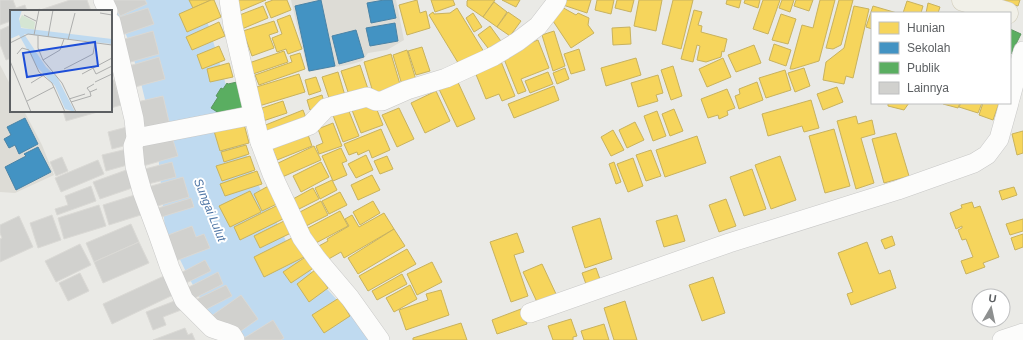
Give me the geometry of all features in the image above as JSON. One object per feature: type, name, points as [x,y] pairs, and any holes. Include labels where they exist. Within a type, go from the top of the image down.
[{"type":"main road","points":[[963,0],[1004,12]]},
{"type":"main road","points":[[1011,14],[1023,18]]},
{"type":"street","points":[[103,0],[108,10]]},
{"type":"street","points":[[229,0],[249,116],[272,174],[302,238],[350,298],[380,340]]},
{"type":"street","points":[[260,142],[310,125],[326,108],[367,97],[376,101],[382,101],[407,90],[446,78],[494,56],[517,42],[538,26],[557,0]]},
{"type":"street","points":[[112,26],[134,119],[140,137]]},
{"type":"street","points":[[1011,95],[1023,51]]},
{"type":"street","points":[[530,313],[729,243],[898,190],[974,163],[987,154],[999,139],[1009,104]]},
{"type":"street","points":[[235,340],[232,336],[212,328],[184,300],[170,268],[142,191],[135,166],[133,146],[140,137],[249,116]]},
{"type":"street","points":[[1002,340],[1023,333]]},
{"type":"shaded area","points":[[291,0],[396,0],[404,40],[387,50],[368,53],[362,61],[308,72]]},
{"type":"shaded area","points":[[0,65],[10,84],[10,112],[25,112],[42,145],[54,175],[15,193],[0,192]]},
{"type":"water","name":"Sungai Lulut","points":[[111,0],[201,0],[251,170],[289,247],[357,322],[371,340],[247,340],[242,333],[209,314],[189,278],[165,229],[158,153],[141,83],[127,37]]},
{"type":"building: Hunian","points":[[189,0],[211,0],[193,8]]},
{"type":"building: Hunian","points":[[214,0],[221,17],[187,32],[179,14]]},
{"type":"building: Hunian","points":[[235,0],[266,0],[240,11]]},
{"type":"building: Hunian","points":[[273,0],[287,0],[291,10],[271,18],[265,3]]},
{"type":"building: Hunian","points":[[417,0],[420,13],[426,11],[430,28],[407,35],[399,5]]},
{"type":"building: Hunian","points":[[431,0],[453,0],[455,5],[435,12]]},
{"type":"building: Hunian","points":[[468,0],[495,0],[483,17],[467,6]]},
{"type":"building: Hunian","points":[[502,0],[520,0],[516,7]]},
{"type":"building: Hunian","points":[[562,0],[591,0],[587,13],[560,4]]},
{"type":"building: Hunian","points":[[597,0],[614,0],[611,14],[595,10]]},
{"type":"building: Hunian","points":[[617,0],[634,0],[631,12],[615,8]]},
{"type":"building: Hunian","points":[[639,0],[662,0],[656,31],[634,26]]},
{"type":"building: Hunian","points":[[673,0],[693,0],[681,49],[662,44]]},
{"type":"building: Hunian","points":[[727,0],[741,0],[739,8],[726,4]]},
{"type":"building: Hunian","points":[[745,0],[760,0],[758,8],[744,3]]},
{"type":"building: Hunian","points":[[763,0],[780,0],[768,34],[753,29]]},
{"type":"building: Hunian","points":[[782,0],[794,0],[790,12],[779,8]]},
{"type":"building: Hunian","points":[[796,0],[813,0],[809,11],[794,6]]},
{"type":"building: Hunian","points":[[820,0],[835,0],[819,61],[790,69],[802,25],[813,28]]},
{"type":"building: Hunian","points":[[839,0],[853,0],[841,45],[833,49],[826,48]]},
{"type":"building: Hunian","points":[[997,0],[1020,0],[1018,6]]},
{"type":"building: Hunian","points":[[907,1],[923,6],[921,12],[903,12]]},
{"type":"building: Hunian","points":[[494,2],[507,12],[497,27],[483,17]]},
{"type":"building: Hunian","points":[[928,3],[940,7],[938,12],[926,12]]},
{"type":"building: Hunian","points":[[263,6],[268,18],[242,29],[237,16]]},
{"type":"building: Hunian","points":[[560,6],[576,15],[578,13],[589,18],[588,25],[594,33],[571,48],[551,18]]},
{"type":"building: Hunian","points":[[854,6],[869,9],[853,78],[846,76],[844,84],[823,80],[826,62],[844,48]]},
{"type":"building: Hunian","points":[[873,6],[894,12],[871,12]]},
{"type":"building: Hunian","points":[[457,8],[484,52],[460,66],[429,15],[433,12],[434,14],[450,13]]},
{"type":"building: Hunian","points":[[694,10],[702,12],[698,25],[702,26],[701,32],[727,39],[724,52],[722,51],[721,57],[706,62],[697,60],[700,46],[697,45],[693,62],[681,59]]},
{"type":"building: Hunian","points":[[508,12],[521,21],[510,36],[497,27]]},
{"type":"building: Hunian","points":[[871,12],[871,29],[866,27]]},
{"type":"building: Hunian","points":[[473,13],[482,27],[474,32],[466,18]]},
{"type":"building: Hunian","points":[[781,14],[796,19],[788,44],[772,40]]},
{"type":"building: Hunian","points":[[290,15],[302,49],[288,54],[286,49],[277,52],[272,38],[282,34],[277,20]]},
{"type":"building: Hunian","points":[[274,21],[278,32],[269,35],[274,48],[252,56],[243,31]]},
{"type":"building: Hunian","points":[[219,22],[225,36],[192,50],[186,37]]},
{"type":"building: Hunian","points":[[490,26],[503,44],[491,52],[478,35]]},
{"type":"building: Hunian","points":[[630,27],[631,44],[613,45],[612,28]]},
{"type":"building: Hunian","points":[[554,31],[565,66],[553,71],[542,35]]},
{"type":"building: Hunian","points":[[538,40],[549,68],[521,79],[526,91],[518,94],[502,54]]},
{"type":"building: Hunian","points":[[774,44],[791,50],[786,66],[769,60]]},
{"type":"building: Hunian","points":[[754,45],[761,63],[736,72],[728,55]]},
{"type":"building: Hunian","points":[[219,46],[225,60],[202,69],[197,55]]},
{"type":"building: Hunian","points":[[422,47],[430,71],[416,75],[408,51]]},
{"type":"building: Hunian","points":[[579,49],[585,70],[571,74],[564,54]]},
{"type":"building: Hunian","points":[[407,50],[416,80],[402,85],[393,55]]},
{"type":"building: Hunian","points":[[284,51],[288,62],[253,74],[249,63]]},
{"type":"building: Hunian","points":[[300,53],[305,69],[259,85],[255,75],[292,62],[290,56]]},
{"type":"building: Hunian","points":[[391,54],[402,91],[375,99],[364,62]]},
{"type":"building: Hunian","points":[[636,58],[641,75],[606,86],[601,68]]},
{"type":"building: Hunian","points":[[723,58],[731,77],[707,87],[699,69]]},
{"type":"building: Hunian","points":[[500,59],[515,96],[502,101],[499,94],[486,99],[475,72]]},
{"type":"building: Hunian","points":[[229,63],[233,77],[210,82],[207,69]]},
{"type":"building: Hunian","points":[[360,65],[369,92],[350,98],[341,71]]},
{"type":"building: Hunian","points":[[673,66],[682,96],[671,100],[661,70]]},
{"type":"building: Hunian","points":[[565,68],[569,79],[557,84],[553,73]]},
{"type":"building: Hunian","points":[[804,68],[810,86],[795,92],[788,73]]},
{"type":"building: Hunian","points":[[785,70],[791,90],[766,98],[759,78]]},
{"type":"building: Hunian","points":[[338,72],[346,99],[331,104],[322,77]]},
{"type":"building: Hunian","points":[[548,72],[553,84],[530,93],[525,81]]},
{"type":"building: Hunian","points":[[299,74],[305,92],[259,106],[253,88]]},
{"type":"building: Hunian","points":[[658,75],[663,93],[656,95],[658,101],[638,107],[631,83]]},
{"type":"building: Hunian","points":[[316,77],[321,91],[309,95],[305,80]]},
{"type":"building: Hunian","points":[[456,78],[475,119],[457,127],[438,87]]},
{"type":"building: Hunian","points":[[757,82],[763,100],[739,109],[735,96],[740,94],[739,89]]},
{"type":"building: Hunian","points":[[554,86],[559,100],[514,118],[508,104]]},
{"type":"building: Hunian","points":[[837,87],[843,102],[823,110],[817,94]]},
{"type":"building: Hunian","points":[[727,89],[735,108],[727,111],[728,115],[719,119],[718,115],[708,118],[701,99]]},
{"type":"building: Hunian","points":[[436,91],[450,121],[425,133],[411,103]]},
{"type":"building: Hunian","points":[[322,95],[325,105],[310,110],[307,100]]},
{"type":"building: Hunian","points":[[373,100],[383,125],[361,133],[350,105]]},
{"type":"building: Hunian","points":[[811,100],[819,128],[804,132],[802,126],[768,136],[762,114]]},
{"type":"building: Hunian","points":[[283,101],[287,113],[260,122],[256,110]]},
{"type":"building: Hunian","points":[[346,104],[359,136],[343,142],[331,110]]},
{"type":"building: Hunian","points":[[888,104],[908,104],[904,110],[888,106]]},
{"type":"building: Hunian","points":[[943,104],[960,104],[958,108]]},
{"type":"building: Hunian","points":[[960,104],[982,104],[978,113],[959,107]]},
{"type":"building: Hunian","points":[[983,104],[999,104],[993,120],[979,115]]},
{"type":"building: Hunian","points":[[399,108],[414,139],[397,147],[382,115]]},
{"type":"building: Hunian","points":[[674,109],[683,131],[670,136],[662,114]]},
{"type":"building: Hunian","points":[[303,110],[308,123],[266,134],[263,126]]},
{"type":"building: Hunian","points":[[657,111],[666,136],[653,141],[644,116]]},
{"type":"building: Hunian","points":[[856,116],[858,124],[872,120],[875,134],[861,138],[874,183],[856,189],[837,121]]},
{"type":"building: Hunian","points":[[635,122],[644,140],[627,148],[619,130]]},
{"type":"building: Hunian","points":[[333,123],[342,146],[319,154],[316,146],[323,143],[318,129]]},
{"type":"building: Hunian","points":[[244,124],[249,143],[220,151],[214,131]]},
{"type":"building: Hunian","points":[[306,129],[312,146],[277,160],[270,143]]},
{"type":"building: Hunian","points":[[381,129],[390,150],[372,158],[369,150],[358,155],[357,152],[349,155],[344,144]]},
{"type":"building: Hunian","points":[[834,129],[850,186],[825,193],[809,136]]},
{"type":"building: Hunian","points":[[613,130],[624,150],[611,156],[601,137]]},
{"type":"building: Hunian","points":[[1023,131],[1023,153],[1017,155],[1012,134]]},
{"type":"building: Hunian","points":[[896,133],[909,176],[884,183],[872,139]]},
{"type":"building: Hunian","points":[[697,136],[706,163],[665,177],[656,150]]},
{"type":"building: Hunian","points":[[246,145],[249,154],[224,162],[221,152]]},
{"type":"building: Hunian","points":[[314,146],[321,160],[280,178],[274,165]]},
{"type":"building: Hunian","points":[[341,148],[347,161],[342,163],[347,175],[333,181],[322,156]]},
{"type":"building: Hunian","points":[[651,150],[661,176],[646,181],[636,155]]},
{"type":"building: Hunian","points":[[366,155],[373,170],[356,178],[348,164]]},
{"type":"building: Hunian","points":[[250,156],[255,170],[222,181],[216,166]]},
{"type":"building: Hunian","points":[[387,156],[393,169],[380,174],[374,161]]},
{"type":"building: Hunian","points":[[780,156],[796,200],[771,209],[755,165]]},
{"type":"building: Hunian","points":[[633,158],[643,186],[628,192],[617,164]]},
{"type":"building: Hunian","points":[[321,162],[329,177],[301,192],[293,176]]},
{"type":"building: Hunian","points":[[614,162],[621,182],[616,184],[609,164]]},
{"type":"building: Hunian","points":[[752,169],[766,209],[744,216],[730,177]]},
{"type":"building: Hunian","points":[[257,171],[262,184],[225,196],[220,184]]},
{"type":"building: Hunian","points":[[372,175],[380,190],[358,200],[351,185]]},
{"type":"building: Hunian","points":[[332,180],[337,190],[320,199],[315,188]]},
{"type":"building: Hunian","points":[[272,184],[281,202],[262,211],[254,194]]},
{"type":"building: Hunian","points":[[1014,187],[1017,195],[1002,200],[999,191]]},
{"type":"building: Hunian","points":[[313,188],[319,199],[299,209],[293,199]]},
{"type":"building: Hunian","points":[[250,191],[261,212],[230,227],[219,206]]},
{"type":"building: Hunian","points":[[340,192],[347,205],[329,214],[322,201]]},
{"type":"building: Hunian","points":[[726,199],[736,226],[719,232],[709,205]]},
{"type":"building: Hunian","points":[[321,201],[328,215],[304,227],[298,213]]},
{"type":"building: Hunian","points":[[373,201],[380,213],[360,225],[353,212]]},
{"type":"building: Hunian","points":[[972,202],[974,208],[980,206],[999,257],[983,263],[985,267],[966,274],[961,261],[973,257],[966,239],[962,240],[958,230],[962,228],[962,226],[956,229],[950,213],[962,208],[961,205]]},
{"type":"building: Hunian","points":[[280,204],[287,217],[240,240],[234,227]]},
{"type":"building: Hunian","points":[[340,211],[348,226],[314,244],[306,229]]},
{"type":"building: Hunian","points":[[384,213],[394,229],[344,258],[341,252],[325,261],[317,247],[328,241],[327,239],[349,226],[345,219],[352,215],[359,227]]},
{"type":"building: Hunian","points":[[677,215],[685,241],[664,247],[656,221]]},
{"type":"building: Hunian","points":[[600,218],[612,259],[585,268],[572,227]]},
{"type":"building: Hunian","points":[[1023,219],[1023,231],[1010,235],[1006,224]]},
{"type":"building: Hunian","points":[[286,220],[293,232],[260,248],[254,236]]},
{"type":"building: Hunian","points":[[394,229],[405,246],[358,274],[348,258]]},
{"type":"building: Hunian","points":[[517,233],[524,252],[514,255],[528,296],[511,302],[490,242]]},
{"type":"building: Hunian","points":[[1023,234],[1023,247],[1015,250],[1011,238]]},
{"type":"building: Hunian","points":[[892,236],[895,245],[885,249],[881,240]]},
{"type":"building: Hunian","points":[[294,237],[304,257],[264,277],[254,257]]},
{"type":"building: Hunian","points":[[867,242],[879,274],[890,270],[896,288],[851,305],[847,294],[853,292],[838,253]]},
{"type":"building: Hunian","points":[[407,249],[416,264],[368,291],[359,276]]},
{"type":"building: Hunian","points":[[307,256],[315,267],[291,283],[283,272]]},
{"type":"building: Hunian","points":[[432,262],[442,282],[417,295],[407,274]]},
{"type":"building: Hunian","points":[[542,264],[556,294],[537,302],[523,272]]},
{"type":"building: Hunian","points":[[596,268],[601,282],[587,287],[582,273]]},
{"type":"building: Hunian","points":[[315,270],[328,288],[309,302],[297,284]]},
{"type":"building: Hunian","points":[[402,274],[407,284],[377,300],[372,291]]},
{"type":"building: Hunian","points":[[713,277],[725,313],[702,321],[689,285]]},
{"type":"building: Hunian","points":[[410,285],[417,299],[394,312],[386,298]]},
{"type":"building: Hunian","points":[[441,290],[449,315],[406,330],[399,310],[428,300],[426,294]]},
{"type":"building: Hunian","points":[[339,298],[350,316],[324,333],[312,315]]},
{"type":"building: Hunian","points":[[625,301],[637,340],[614,340],[604,308]]},
{"type":"building: Hunian","points":[[521,309],[527,324],[497,334],[492,320]]},
{"type":"building: Hunian","points":[[571,319],[577,336],[573,337],[573,340],[553,340],[548,326]]},
{"type":"building: Hunian","points":[[461,323],[467,340],[413,340],[413,338]]},
{"type":"building: Hunian","points":[[604,324],[609,340],[584,340],[581,331]]},
{"type":"building: Sekolah","points":[[321,0],[335,66],[309,71],[295,6]]},
{"type":"building: Sekolah","points":[[392,0],[396,18],[371,23],[367,3]]},
{"type":"building: Sekolah","points":[[395,23],[398,41],[370,46],[366,28]]},
{"type":"building: Sekolah","points":[[356,30],[364,57],[339,64],[332,36]]},
{"type":"building: Sekolah","points":[[25,118],[38,144],[19,154],[15,145],[9,148],[4,139],[11,135],[7,127]]},
{"type":"building: Sekolah","points":[[38,147],[51,172],[16,190],[5,167],[26,156],[24,154]]},
{"type":"building: Publik","points":[[1011,29],[1021,34],[1011,54]]},
{"type":"building: Publik","points":[[237,82],[248,105],[225,117],[211,108],[218,97],[216,96],[221,88],[223,89],[227,83]]},
{"type":"building: Lainnya","points":[[0,0],[13,0],[16,8],[25,5],[27,10],[10,10],[10,21],[0,25]]},
{"type":"building: Lainnya","points":[[70,0],[87,0],[91,10],[40,10]]},
{"type":"building: Lainnya","points":[[112,0],[145,0],[147,4],[120,16]]},
{"type":"building: Lainnya","points":[[148,8],[154,24],[122,35],[116,18]]},
{"type":"building: Lainnya","points":[[10,25],[10,58],[6,60],[0,44],[0,30]]},
{"type":"building: Lainnya","points":[[153,31],[159,54],[127,63],[121,40]]},
{"type":"building: Lainnya","points":[[159,57],[165,79],[135,87],[129,66]]},
{"type":"building: Lainnya","points":[[112,80],[114,80],[121,105],[112,108]]},
{"type":"building: Lainnya","points":[[163,96],[170,126],[145,132],[137,102]]},
{"type":"building: Lainnya","points":[[63,112],[98,112],[66,121]]},
{"type":"building: Lainnya","points":[[127,127],[131,144],[112,149],[108,132]]},
{"type":"building: Lainnya","points":[[172,137],[178,156],[143,166],[138,147]]},
{"type":"building: Lainnya","points":[[127,149],[131,164],[106,171],[102,155]]},
{"type":"building: Lainnya","points":[[62,157],[68,171],[56,176],[50,162]]},
{"type":"building: Lainnya","points":[[98,160],[104,174],[61,192],[55,178]]},
{"type":"building: Lainnya","points":[[172,162],[176,177],[144,185],[141,170]]},
{"type":"building: Lainnya","points":[[129,169],[135,187],[100,199],[93,182]]},
{"type":"building: Lainnya","points":[[183,177],[189,197],[154,207],[148,187]]},
{"type":"building: Lainnya","points":[[91,186],[96,201],[57,215],[55,209],[68,205],[65,196]]},
{"type":"building: Lainnya","points":[[141,193],[147,213],[109,225],[103,205]]},
{"type":"building: Lainnya","points":[[191,198],[194,207],[158,218],[155,209]]},
{"type":"building: Lainnya","points":[[99,205],[106,226],[64,239],[58,218]]},
{"type":"building: Lainnya","points":[[52,215],[61,240],[38,248],[30,223]]},
{"type":"building: Lainnya","points":[[19,216],[33,247],[0,262],[0,239],[2,238],[0,233],[0,225]]},
{"type":"building: Lainnya","points":[[131,224],[139,242],[94,262],[86,243]]},
{"type":"building: Lainnya","points":[[192,226],[196,237],[204,234],[210,248],[173,262],[163,237]]},
{"type":"building: Lainnya","points":[[139,242],[149,263],[103,283],[94,262]]},
{"type":"building: Lainnya","points":[[80,244],[91,265],[56,282],[45,261]]},
{"type":"building: Lainnya","points":[[205,260],[211,271],[182,285],[177,275]]},
{"type":"building: Lainnya","points":[[218,272],[223,284],[191,300],[185,289]]},
{"type":"building: Lainnya","points":[[80,273],[89,291],[68,301],[59,283]]},
{"type":"building: Lainnya","points":[[164,276],[173,295],[112,324],[103,304]]},
{"type":"building: Lainnya","points":[[226,285],[232,296],[199,313],[193,301]]},
{"type":"building: Lainnya","points":[[241,295],[258,319],[241,331],[226,327],[210,317]]},
{"type":"building: Lainnya","points":[[177,300],[181,310],[163,317],[166,325],[153,330],[146,312]]},
{"type":"building: Lainnya","points":[[273,320],[284,338],[281,340],[241,340]]},
{"type":"building: Lainnya","points":[[185,328],[188,335],[192,333],[195,340],[153,340]]}]
